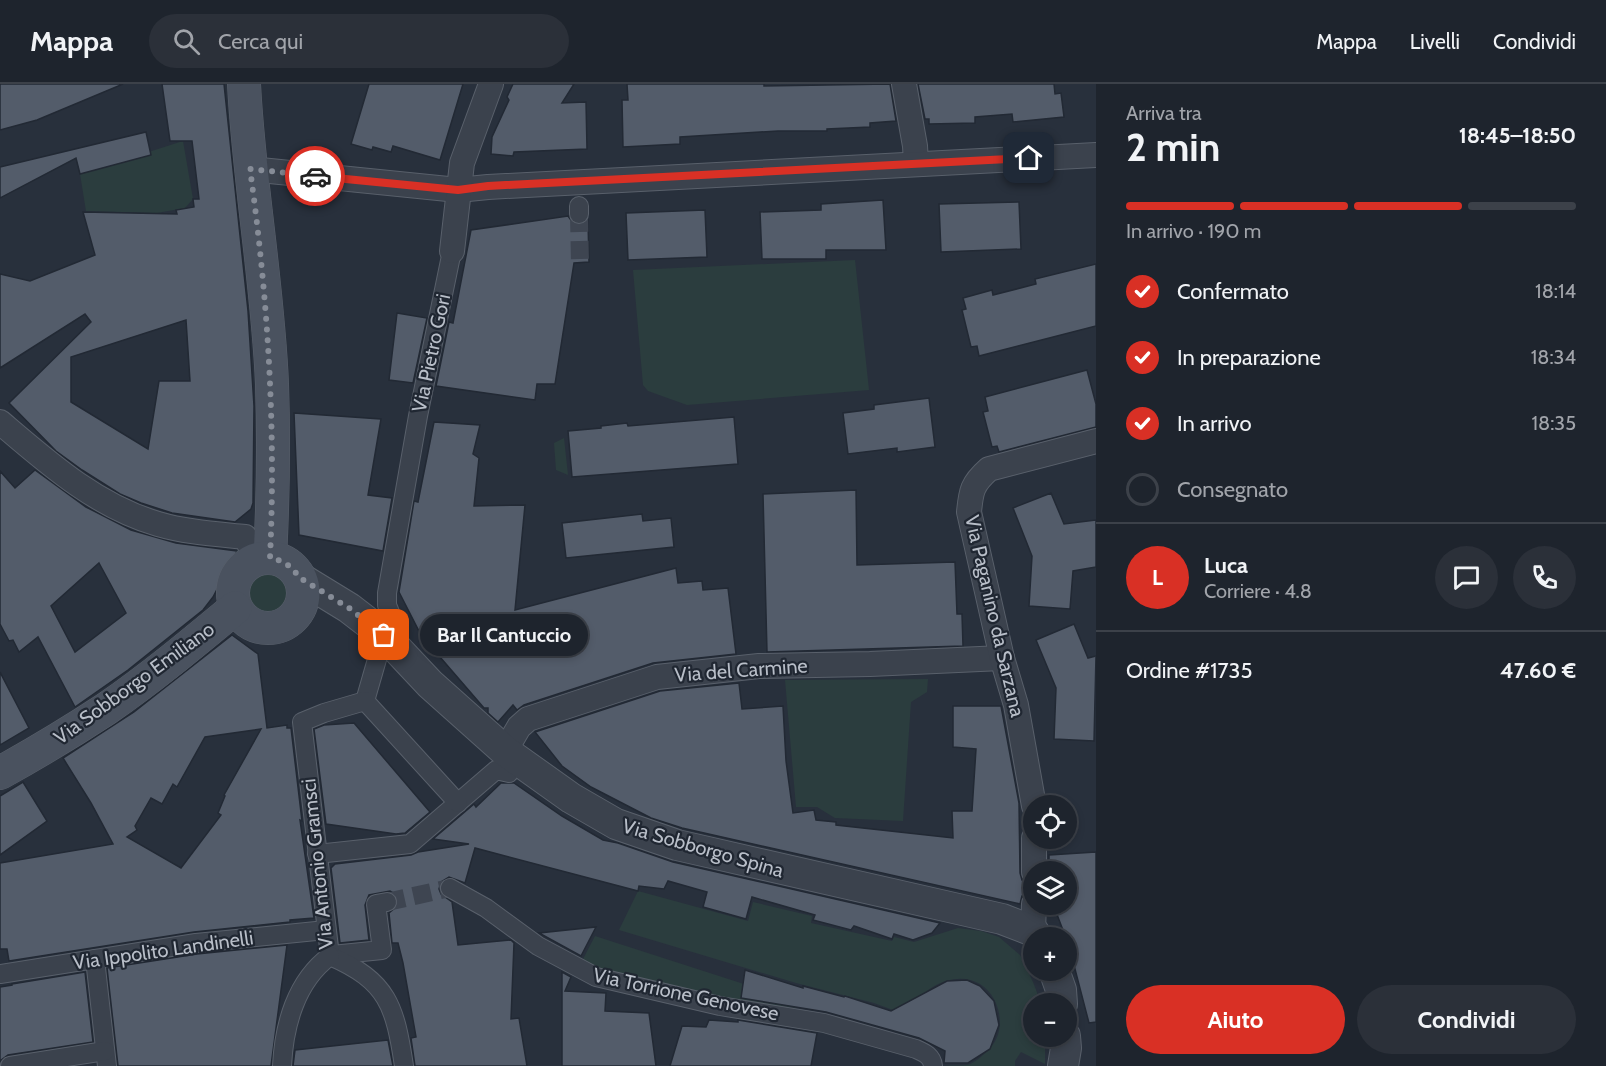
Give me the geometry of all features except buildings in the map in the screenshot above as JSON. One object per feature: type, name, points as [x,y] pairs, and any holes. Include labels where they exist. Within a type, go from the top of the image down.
[{"type":"main road","points":[[244,84],[250,169],[258,223],[272,383],[273,475],[264,558]]},
{"type":"main road","points":[[264,558],[282,561],[300,578],[303,597],[301,606],[289,622],[270,629],[259,628],[249,624],[241,617],[232,597],[233,584],[238,573],[247,564],[264,558]]},
{"type":"main road","name":"Via Sobborgo Emiliano","points":[[0,773],[45,748],[106,709],[236,608]]},
{"type":"street","name":"Via Pietro Gori","points":[[389,630],[387,593],[418,416],[452,251],[462,163],[491,84]]},
{"type":"street","points":[[904,84],[916,164]]},
{"type":"street","points":[[250,169],[458,190],[488,186],[1096,155]]},
{"type":"street","points":[[0,422],[69,478],[112,506],[160,525],[245,537],[264,558]]},
{"type":"street","name":"Via Paganino da Sarzana","points":[[1032,795],[1016,705],[1002,658],[969,512],[971,492],[976,480],[988,469],[1096,441]]},
{"type":"street","name":"Via Sobborgo Spina","points":[[300,578],[389,630],[430,684],[507,762],[616,824],[678,845],[789,872],[1002,919],[1035,924]]},
{"type":"street","points":[[389,630],[365,701],[458,803]]},
{"type":"street","name":"Via del Carmine","points":[[507,762],[519,726],[528,719],[657,677],[759,666],[1002,658]]},
{"type":"street","name":"Via Antonio Gramsci","points":[[282,1066],[288,1027],[296,1000],[311,972],[330,956],[302,722],[365,701]]},
{"type":"street","points":[[317,854],[410,843],[507,762]]},
{"type":"street","name":"Via Torrione Genovese","points":[[450,888],[486,908],[538,946],[596,977],[720,1006],[824,1023],[916,1049],[928,1054],[933,1066]]},
{"type":"street","points":[[330,956],[382,950],[376,904],[387,902]]},
{"type":"street","name":"Via Ippolito Landinelli","points":[[0,974],[196,943],[326,930]]},
{"type":"street","points":[[330,956],[355,967],[375,982],[384,994],[396,1020],[404,1066]]},
{"type":"street","points":[[10,1066],[106,1059],[95,959]]},
{"type":"shaded area","points":[[183,141],[193,199],[185,208],[157,213],[86,211],[80,174]]},
{"type":"shaded area","points":[[855,260],[869,390],[687,405],[648,391],[643,385],[633,270]]},
{"type":"shaded area","points":[[564,438],[568,475],[556,470],[554,443]]},
{"type":"shaded area","points":[[268,574],[281,580],[287,593],[281,606],[268,612],[255,606],[249,593],[255,580]]},
{"type":"shaded area","points":[[928,679],[927,692],[911,702],[903,821],[835,818],[817,807],[796,807],[785,680]]},
{"type":"shaded area","points":[[638,891],[748,921],[753,902],[812,916],[811,923],[892,941],[894,937],[914,942],[958,928],[981,931],[999,937],[1020,955],[1023,961],[1023,981],[1033,982],[1037,993],[1023,993],[1023,1047],[1045,1047],[1045,1064],[1021,1052],[1015,1061],[1015,1066],[945,1066],[967,1065],[974,1062],[990,1048],[999,1033],[999,1014],[993,997],[980,984],[972,981],[955,979],[931,988],[919,1000],[912,1017],[874,1003],[796,983],[619,930]]},
{"type":"shaded area","points":[[595,936],[797,1001],[796,1008],[704,993],[598,968],[582,961]]},
{"type":"tunnel","points":[[579,214],[580,263]]},
{"type":"tunnel","points":[[387,902],[450,888]]},
{"type":"way so far","points":[[315,176],[250,169],[258,223],[272,383],[273,475],[270,558],[282,561],[300,578],[349,608],[384,635]]},
{"type":"place","name":"Bar Il Cantuccio","points":[[384,635]]},
{"type":"route","points":[[315,176],[458,190],[488,186],[1029,158]]}]
